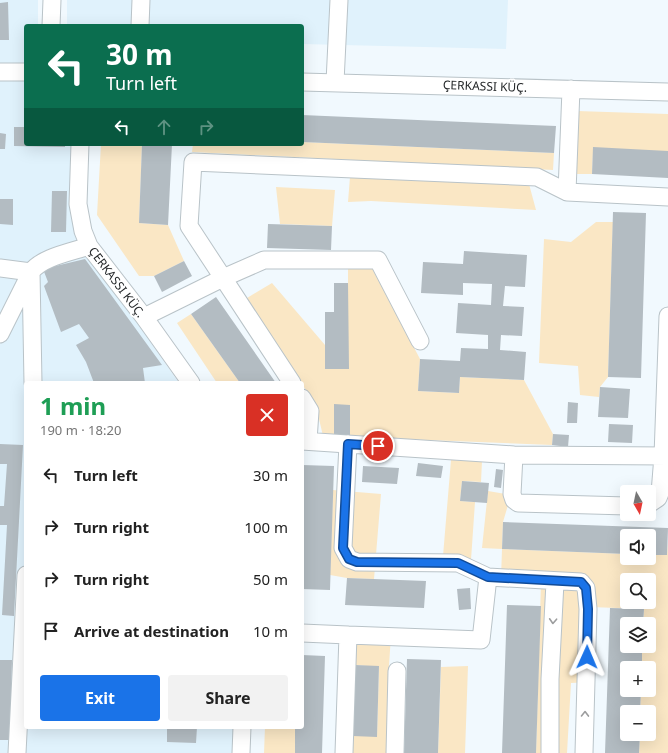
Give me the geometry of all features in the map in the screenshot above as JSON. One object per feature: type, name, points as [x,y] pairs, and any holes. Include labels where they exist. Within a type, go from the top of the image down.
[{"type":"street","points":[[52,0],[52,24]]},
{"type":"street","points":[[140,24],[141,0]]},
{"type":"street","points":[[336,82],[339,0]]},
{"type":"street","points":[[0,72],[24,72]]},
{"type":"street","points":[[304,82],[668,92]]},
{"type":"street","points":[[567,192],[571,89]]},
{"type":"street","points":[[80,146],[78,204],[83,231],[89,246],[144,317],[190,381]]},
{"type":"street","points":[[291,381],[189,226],[193,162],[537,176],[567,192],[668,197]]},
{"type":"street","points":[[0,334],[35,266],[44,261],[89,246]]},
{"type":"street","points":[[144,317],[223,278],[264,260],[378,260],[420,341]]},
{"type":"street","points":[[0,268],[31,272]]},
{"type":"street","points":[[31,272],[33,381]]},
{"type":"street","points":[[656,499],[660,493],[666,456],[668,316]]},
{"type":"street","points":[[304,401],[310,411],[305,441],[514,455],[666,456]]},
{"type":"street","points":[[348,444],[343,548],[349,559],[357,562],[458,563],[488,577],[555,582],[581,582],[586,588],[588,609],[584,753]]},
{"type":"street","points":[[514,455],[512,494],[514,500],[518,503],[620,506]]},
{"type":"street","points":[[304,633],[482,640],[488,577]]},
{"type":"street","points":[[550,753],[550,679],[555,582]]},
{"type":"street","points":[[17,753],[24,615]]},
{"type":"street","points":[[344,753],[348,635]]},
{"type":"street","points":[[395,753],[397,671]]},
{"type":"street","points":[[241,753],[242,729]]},
{"type":"shaded area","points":[[0,0],[38,0],[38,24],[24,24],[24,146],[75,146],[75,234],[178,381],[24,381],[24,729],[238,729],[238,753],[0,753]]},
{"type":"shaded area","points":[[67,0],[508,0],[506,49],[304,44],[304,24],[67,24]]},
{"type":"shaded area","points":[[577,111],[668,114],[668,154],[593,152],[592,174],[576,174]]},
{"type":"shaded area","points":[[304,142],[554,153],[553,170],[192,152],[193,146],[304,146]]},
{"type":"shaded area","points":[[101,146],[142,146],[139,223],[168,225],[184,261],[154,276],[139,276],[97,215]]},
{"type":"shaded area","points":[[350,177],[529,184],[536,210],[371,201],[348,202]]},
{"type":"shaded area","points":[[276,187],[335,190],[332,226],[280,224]]},
{"type":"shaded area","points":[[596,222],[613,222],[608,377],[600,387],[599,397],[580,395],[578,366],[539,363],[544,239],[571,242]]},
{"type":"shaded area","points":[[372,267],[420,359],[418,391],[459,393],[460,377],[524,380],[553,434],[552,445],[350,437],[350,405],[334,405],[334,437],[323,436],[316,406],[304,387],[304,381],[300,381],[247,298],[272,283],[325,345],[325,369],[348,369],[348,268]]},
{"type":"shaded area","points":[[191,314],[239,381],[216,381],[177,323]]},
{"type":"shaded area","points":[[451,460],[482,461],[481,482],[462,481],[460,501],[475,502],[471,560],[443,556]]},
{"type":"shaded area","points":[[333,490],[381,494],[374,579],[347,578],[330,575]]},
{"type":"shaded area","points":[[488,491],[511,495],[503,522],[502,549],[482,548]]},
{"type":"shaded area","points":[[668,541],[668,753],[639,753],[640,741],[656,741],[656,705],[640,705],[641,697],[656,697],[656,661],[642,661],[642,653],[656,653],[656,617],[643,617],[644,609],[656,609],[656,573],[620,573],[620,608],[590,607],[590,682],[571,683],[567,753],[536,753],[541,581],[501,578],[502,549],[620,554],[620,565],[656,565],[656,555],[667,555]]},
{"type":"shaded area","points":[[356,635],[391,636],[388,680],[397,684],[395,753],[353,753],[353,736],[377,736],[379,667],[355,665]]},
{"type":"shaded area","points":[[468,666],[465,753],[438,753],[441,667]]},
{"type":"shaded area","points":[[265,729],[295,729],[295,753],[264,753]]},
{"type":"building","points":[[8,2],[9,40],[0,40],[0,3]]},
{"type":"building","points":[[304,115],[556,126],[554,153],[304,142]]},
{"type":"building","points":[[14,127],[24,127],[24,146],[65,147],[14,146]]},
{"type":"building","points":[[0,133],[6,134],[5,149],[0,149]]},
{"type":"building","points":[[142,146],[172,146],[168,225],[139,223]]},
{"type":"building","points":[[593,147],[668,151],[668,178],[592,174]]},
{"type":"building","points":[[52,191],[67,191],[66,232],[51,232]]},
{"type":"building","points":[[0,199],[13,199],[13,225],[0,224]]},
{"type":"building","points":[[613,212],[646,213],[641,378],[608,377]]},
{"type":"building","points":[[268,224],[332,226],[331,250],[267,248]]},
{"type":"building","points":[[464,251],[527,255],[525,287],[505,286],[503,306],[524,307],[522,336],[501,335],[500,350],[526,352],[524,380],[460,377],[459,393],[418,391],[420,359],[460,361],[461,348],[488,349],[488,335],[456,333],[458,303],[491,305],[492,284],[463,283],[463,295],[421,293],[423,262],[463,264]]},
{"type":"building","points":[[85,259],[162,365],[143,368],[145,381],[93,381],[86,362],[76,345],[89,338],[79,324],[61,332],[44,286],[48,282],[43,269]]},
{"type":"building","points":[[184,261],[192,276],[162,292],[154,276]]},
{"type":"building","points":[[334,283],[348,283],[349,369],[325,369],[325,312],[334,312]]},
{"type":"building","points":[[216,297],[275,381],[239,381],[191,314]]},
{"type":"building","points":[[600,387],[630,389],[628,418],[598,417]]},
{"type":"building","points":[[568,402],[578,403],[577,423],[567,423]]},
{"type":"building","points":[[334,404],[350,405],[350,437],[334,437]]},
{"type":"building","points":[[609,424],[633,425],[632,443],[608,442]]},
{"type":"building","points":[[553,434],[569,435],[568,447],[552,445]]},
{"type":"building","points":[[0,444],[23,445],[14,616],[2,615],[7,525],[0,525],[0,506],[4,506],[7,464],[0,464]]},
{"type":"building","points":[[418,463],[443,466],[441,478],[416,476]]},
{"type":"building","points":[[304,465],[334,466],[330,590],[304,589]]},
{"type":"building","points":[[363,466],[399,468],[397,484],[362,482]]},
{"type":"building","points":[[496,469],[503,470],[501,488],[494,487]]},
{"type":"building","points":[[462,481],[489,483],[487,503],[460,501]]},
{"type":"building","points":[[503,522],[668,528],[667,555],[656,555],[656,529],[620,529],[620,554],[502,549]]},
{"type":"building","points":[[347,578],[426,581],[424,608],[345,605]]},
{"type":"building","points":[[470,588],[471,609],[459,610],[457,589]]},
{"type":"building","points":[[507,605],[541,606],[536,753],[502,753]]},
{"type":"building","points":[[610,608],[644,609],[643,617],[620,617],[620,653],[642,653],[642,661],[620,661],[620,697],[641,697],[640,705],[620,705],[620,741],[640,741],[639,753],[605,753]]},
{"type":"building","points":[[304,655],[325,656],[322,753],[295,753],[295,729],[304,729]]},
{"type":"building","points":[[407,659],[441,660],[438,753],[404,753]]},
{"type":"building","points":[[0,660],[12,660],[10,740],[0,740]]},
{"type":"building","points":[[355,665],[379,666],[377,737],[353,736]]},
{"type":"building","points":[[167,729],[197,729],[196,743],[167,742]]},
{"type":"route","points":[[378,446],[348,444],[343,548],[349,559],[357,562],[458,563],[488,577],[555,582],[581,582],[586,588],[588,609],[587,657]]}]
